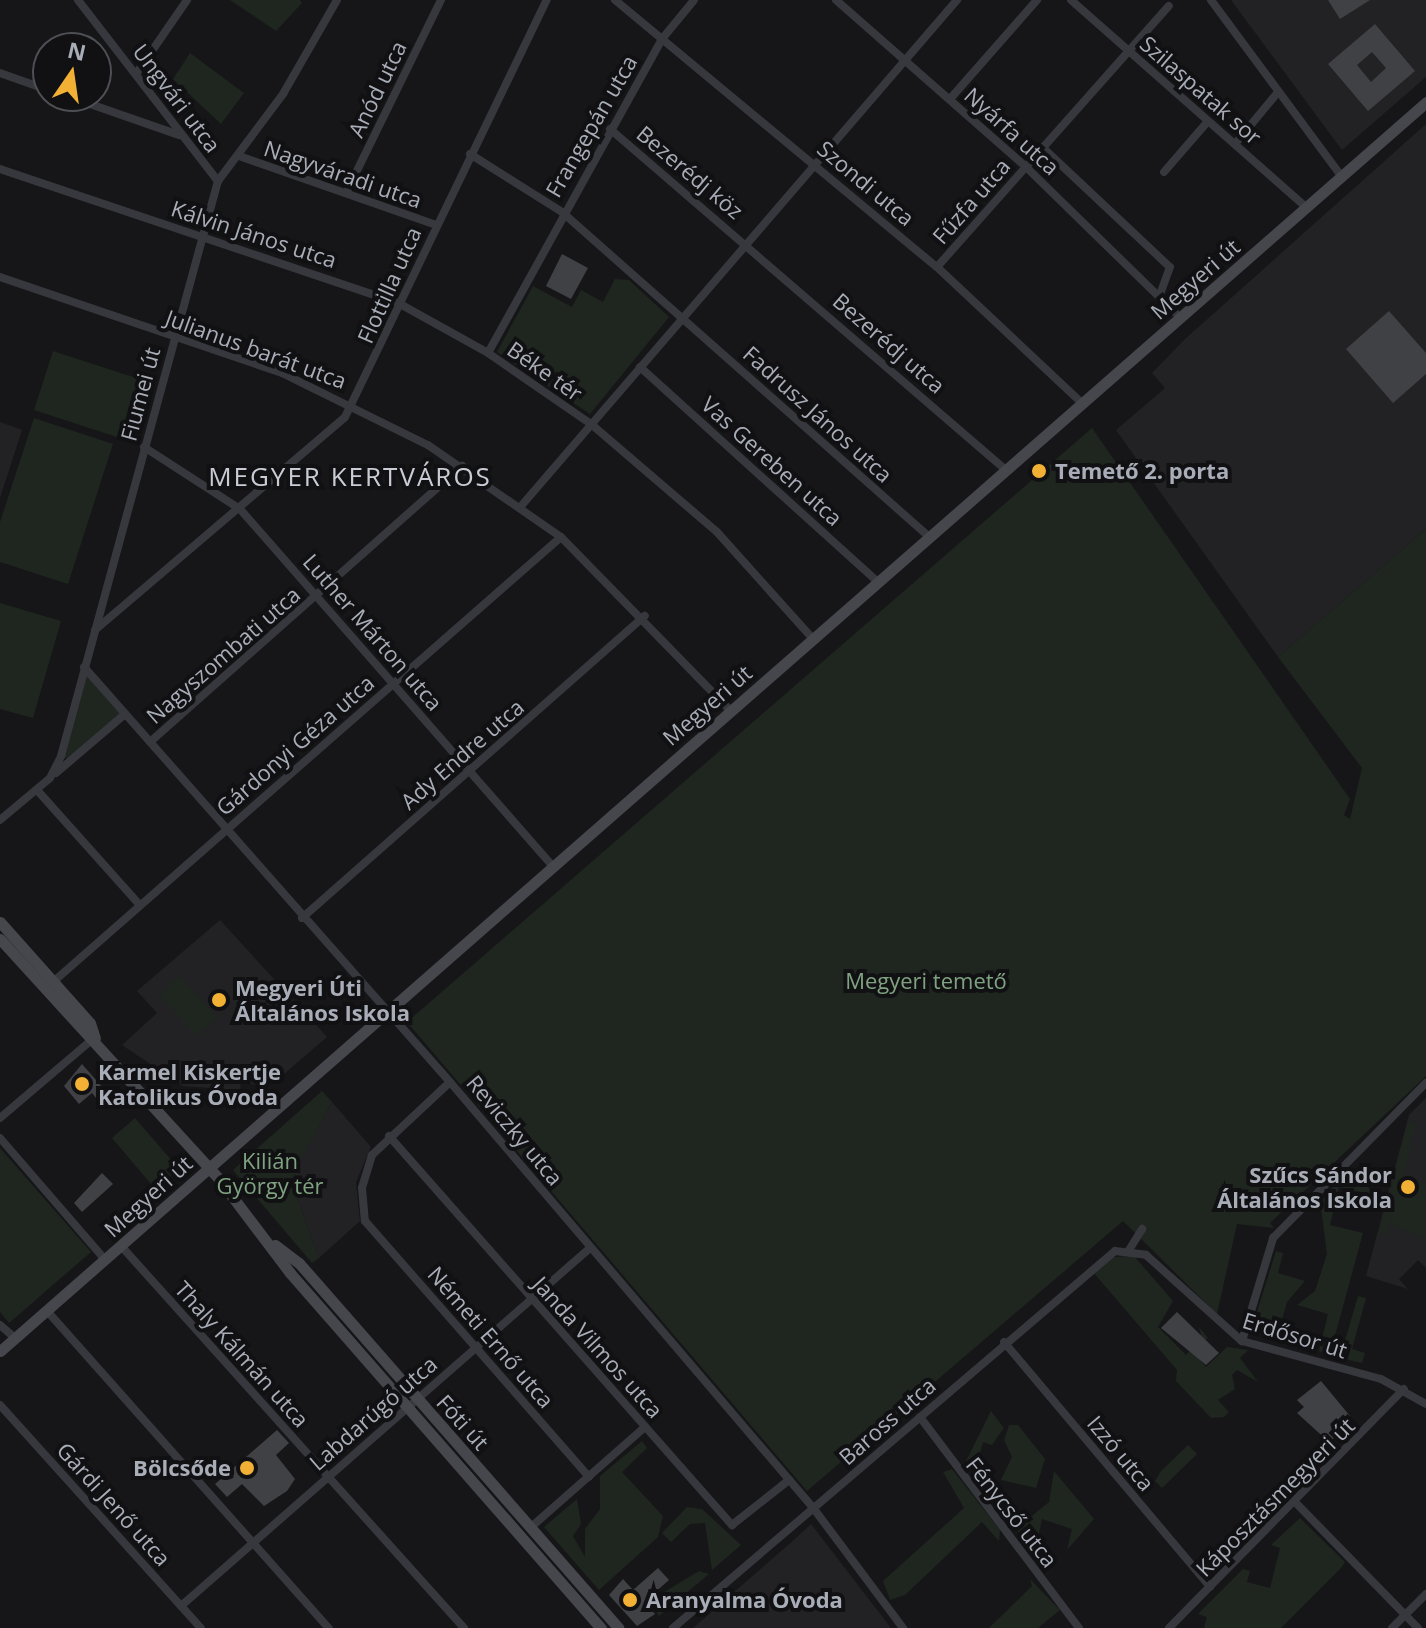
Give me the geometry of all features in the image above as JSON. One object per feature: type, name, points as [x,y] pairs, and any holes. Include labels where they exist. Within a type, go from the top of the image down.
[{"type":"main road","name":"Megyeri út","points":[[0,1351],[1426,102]]},
{"type":"main road","name":"Fóti út","points":[[0,922],[53,982],[95,1038]]},
{"type":"main road","name":"Fóti út","points":[[0,939],[95,1038],[209,1168],[406,1409],[601,1628]]},
{"type":"main road","name":"Fóti út","points":[[275,1245],[299,1263],[619,1628]]},
{"type":"street","name":"Ungvári utca","points":[[78,0],[218,181]]},
{"type":"street","points":[[136,74],[187,0]]},
{"type":"street","name":"Fiumei út","points":[[50,778],[84,667],[218,181],[239,156],[337,0]]},
{"type":"street","name":"Anód utca","points":[[346,193],[441,0]]},
{"type":"street","name":"Flottilla utca","points":[[94,631],[240,509],[353,404],[470,154],[547,0]]},
{"type":"street","name":"Szondi utca","points":[[615,0],[937,267],[1083,404]]},
{"type":"street","name":"Frangepán utca","points":[[528,276],[662,39],[694,0]]},
{"type":"street","name":"Nyárfa utca","points":[[836,0],[1025,166],[1160,294],[1181,318]]},
{"type":"street","name":"Béke tér","points":[[528,276],[488,353],[591,424],[957,0]]},
{"type":"street","points":[[950,99],[1037,0]]},
{"type":"street","name":"Szilaspatak sor","points":[[1071,0],[1307,208]]},
{"type":"street","name":"Szilaspatak sor","points":[[1211,0],[1342,177]]},
{"type":"street","name":"Fűzfa utca","points":[[937,267],[1169,6]]},
{"type":"street","points":[[0,73],[32,84]]},
{"type":"street","points":[[1235,144],[1278,92]]},
{"type":"street","points":[[112,112],[180,135]]},
{"type":"street","points":[[1164,172],[1208,121]]},
{"type":"street","name":"Bezerédj köz","points":[[610,129],[747,243]]},
{"type":"street","name":"Nyárfa utca","points":[[1042,147],[1170,267],[1160,294]]},
{"type":"street","points":[[470,154],[562,212],[683,318]]},
{"type":"street","name":"Nagyváradi utca","points":[[239,156],[436,225]]},
{"type":"street","name":"Kálvin János utca","points":[[0,169],[400,304],[488,353]]},
{"type":"street","name":"Bezerédj utca","points":[[747,243],[1007,471]]},
{"type":"street","name":"Julianus barát utca","points":[[0,277],[353,404],[462,466],[522,505],[561,537],[645,616],[731,711]]},
{"type":"street","name":"Fadrusz János utca","points":[[683,318],[930,538]]},
{"type":"street","name":"Vas Gereben utca","points":[[640,367],[879,583]]},
{"type":"street","points":[[522,505],[591,424],[717,532],[814,640]]},
{"type":"street","name":"Luther Márton utca","points":[[144,447],[240,509],[552,865]]},
{"type":"street","name":"Nagyszombati utca","points":[[150,742],[319,597],[462,466]]},
{"type":"street","name":"Gárdonyi Géza utca","points":[[53,982],[561,537]]},
{"type":"street","name":"Ady Endre utca","points":[[302,918],[645,616]]},
{"type":"street","name":"Reviczky utca","points":[[84,667],[302,918],[450,1082],[814,1509],[903,1628]]},
{"type":"street","points":[[0,820],[125,714]]},
{"type":"street","points":[[37,790],[140,905]]},
{"type":"street","points":[[0,1118],[95,1038]]},
{"type":"street","points":[[389,1136],[450,1082]]},
{"type":"street","points":[[1242,1341],[1273,1238],[1426,1083]]},
{"type":"street","name":"Németi Ernő utca","points":[[389,1136],[364,1177],[365,1221],[589,1477]]},
{"type":"street","name":"Janda Vilmos utca","points":[[389,1136],[735,1527],[789,1480]]},
{"type":"street","points":[[0,1138],[106,1261]]},
{"type":"street","points":[[1129,1250],[1142,1229]]},
{"type":"street","name":"Thaly Kálmán utca","points":[[122,1247],[464,1628]]},
{"type":"street","name":"Labdarúgó utca","points":[[181,1606],[590,1248]]},
{"type":"street","name":"Erdősor út","points":[[1129,1250],[1146,1255],[1242,1341],[1404,1389],[1426,1404]]},
{"type":"street","name":"Baross utca","points":[[673,1628],[1104,1258],[1129,1250]]},
{"type":"street","points":[[48,1312],[329,1628]]},
{"type":"street","points":[[0,1325],[15,1338]]},
{"type":"street","name":"Izzó utca","points":[[1004,1342],[1210,1587]]},
{"type":"street","name":"Káposztásmegyeri út","points":[[1169,1628],[1404,1389]]},
{"type":"street","name":"Gárdi Jenő utca","points":[[0,1405],[201,1628]]},
{"type":"street","name":"Fénycső utca","points":[[920,1417],[1079,1628]]},
{"type":"street","points":[[530,1528],[645,1427]]},
{"type":"street","points":[[1295,1502],[1418,1628]]},
{"type":"street","points":[[1392,1628],[1426,1594]]},
{"type":"shaded area","points":[[1231,0],[1426,0],[1426,77],[1342,150]]},
{"type":"shaded area","points":[[1426,124],[1426,529],[1278,657],[1116,430],[1165,388],[1152,373],[1185,339]]},
{"type":"shaded area","points":[[0,422],[22,430],[0,498]]},
{"type":"shaded area","name":"Megyeri Úti Általános Iskola","points":[[220,920],[327,1037],[284,1074],[258,1085],[241,1083],[240,1090],[183,1086],[122,1045],[157,1013],[137,991]]},
{"type":"shaded area","name":"Szűcs Sándor Általános Iskola","points":[[1426,1098],[1426,1268],[1418,1260],[1399,1279],[1408,1289],[1366,1276],[1409,1115]]},
{"type":"shaded area","points":[[332,1102],[371,1147],[356,1182],[360,1221],[319,1258],[297,1198],[299,1163]]},
{"type":"shaded area","points":[[811,1524],[891,1628],[693,1628],[796,1538]]},
{"type":"green space","points":[[230,0],[300,0],[302,3],[276,31]]},
{"type":"green space","points":[[190,53],[244,93],[221,124],[173,79]]},
{"type":"green space","points":[[615,279],[629,280],[669,317],[590,414],[497,352],[533,286],[572,307],[581,290],[603,302]]},
{"type":"green space","points":[[53,351],[139,379],[120,438],[34,410]]},
{"type":"green space","points":[[34,418],[113,444],[68,584],[0,562],[0,522]]},
{"type":"green space","name":"Megyeri temető","points":[[1092,428],[1350,799],[1344,815],[1350,819],[1362,768],[1278,657],[1426,529],[1426,1076],[1270,1223],[1274,1228],[1237,1224],[1217,1314],[1123,1221],[807,1491],[407,1022]]},
{"type":"green space","points":[[0,603],[61,621],[33,718],[0,709]]},
{"type":"green space","points":[[84,667],[125,714],[72,760],[61,756]]},
{"type":"green space","points":[[179,976],[217,1017],[197,1036],[159,995]]},
{"type":"green space","name":"Kilián György tér","points":[[322,1091],[332,1102],[299,1164],[297,1198],[319,1258],[312,1263],[233,1170]]},
{"type":"green space","points":[[135,1118],[179,1169],[156,1190],[112,1138]]},
{"type":"green space","points":[[1408,1121],[1416,1123],[1402,1178],[1426,1184],[1426,1240],[1391,1224],[1393,1213],[1387,1235],[1379,1233]]},
{"type":"green space","points":[[0,1148],[91,1252],[9,1323],[0,1312]]},
{"type":"green space","points":[[1350,1171],[1373,1192],[1370,1209],[1365,1193],[1339,1187],[1330,1225],[1363,1233],[1330,1354],[1319,1351],[1328,1314],[1297,1305],[1315,1291],[1327,1254],[1320,1200]]},
{"type":"green space","points":[[1276,1251],[1283,1253],[1278,1273],[1305,1281],[1287,1302],[1276,1341],[1251,1331]]},
{"type":"green space","points":[[1134,1256],[1173,1301],[1158,1327],[1186,1355],[1202,1338],[1199,1327],[1208,1338],[1193,1352],[1206,1367],[1227,1347],[1248,1350],[1240,1358],[1258,1382],[1237,1370],[1232,1375],[1235,1389],[1218,1400],[1229,1412],[1224,1417],[1211,1418],[1176,1381],[1177,1370],[1093,1272],[1113,1257]]},
{"type":"green space","points":[[1358,1296],[1366,1298],[1352,1349],[1365,1353],[1362,1363],[1340,1358]]},
{"type":"green space","points":[[991,1411],[1004,1428],[992,1445],[983,1442],[975,1473],[966,1461]]},
{"type":"green space","points":[[1009,1425],[1018,1425],[1045,1459],[1036,1488],[1001,1480],[1012,1457],[1004,1440]]},
{"type":"green space","points":[[642,1441],[647,1448],[622,1472],[663,1516],[658,1537],[599,1590],[544,1527],[577,1499],[581,1524],[573,1536],[585,1557],[585,1529],[600,1509],[600,1476]]},
{"type":"green space","points":[[1188,1445],[1197,1454],[1162,1488],[1155,1481],[1161,1471]]},
{"type":"green space","points":[[952,1469],[1000,1530],[999,1541],[982,1522],[905,1595],[890,1600],[883,1581],[964,1508],[943,1472]]},
{"type":"green space","points":[[1054,1471],[1094,1519],[1067,1550],[1072,1529],[1042,1519],[1035,1553],[1016,1529],[1049,1502]]},
{"type":"green space","points":[[687,1507],[702,1509],[741,1545],[712,1570],[705,1523],[690,1524],[671,1542],[662,1533]]},
{"type":"green space","points":[[1300,1518],[1345,1562],[1341,1568],[1281,1628],[1204,1628],[1207,1617],[1198,1614],[1243,1569],[1250,1571],[1247,1582],[1270,1588],[1280,1548],[1271,1545]]},
{"type":"green space","points":[[699,1571],[709,1574],[659,1616],[649,1601]]},
{"type":"green space","points":[[1030,1579],[1060,1610],[1038,1628],[989,1628],[1032,1586]]},
{"type":"building","points":[[1328,0],[1370,0],[1340,19]]},
{"type":"building","points":[[1375,24],[1415,71],[1368,111],[1328,64]],"holes":[[[1372,52],[1386,68],[1371,82],[1357,65]]]},
{"type":"building","points":[[562,254],[588,268],[571,299],[546,286]]},
{"type":"building","points":[[1389,311],[1426,353],[1426,374],[1393,403],[1346,349]]},
{"type":"building","name":"Karmel Kiskertje Katolikus Óvoda","points":[[82,1064],[110,1096],[101,1104],[92,1093],[79,1104],[64,1086]]},
{"type":"building","points":[[102,1173],[113,1184],[82,1212],[74,1203]]},
{"type":"building","points":[[1177,1312],[1219,1353],[1206,1365],[1161,1328]]},
{"type":"building","points":[[1321,1381],[1350,1416],[1330,1443],[1297,1413],[1304,1407],[1297,1400]]},
{"type":"building","name":"Bölcsőde","points":[[277,1430],[289,1443],[276,1455],[295,1479],[287,1491],[264,1506],[242,1484],[227,1497],[215,1484]]},
{"type":"building","name":"Aranyalma Óvoda","points":[[658,1568],[669,1580],[644,1602],[655,1614],[637,1626],[609,1595],[623,1579],[633,1590]]},
{"type":"place","name":"Temető 2. porta","points":[[1039,471]]},
{"type":"place","name":"Megyeri Úti Általános Iskola","points":[[219,1000]]},
{"type":"place","name":"Karmel Kiskertje Katolikus Óvoda","points":[[82,1084]]},
{"type":"place","name":"Szűcs Sándor Általános Iskola","points":[[1408,1187]]},
{"type":"place","name":"Bölcsőde","points":[[247,1468]]},
{"type":"place","name":"Aranyalma Óvoda","points":[[630,1600]]},
{"type":"district","name":"MEGYER KERTVÁROS","points":[[350,477]]}]
